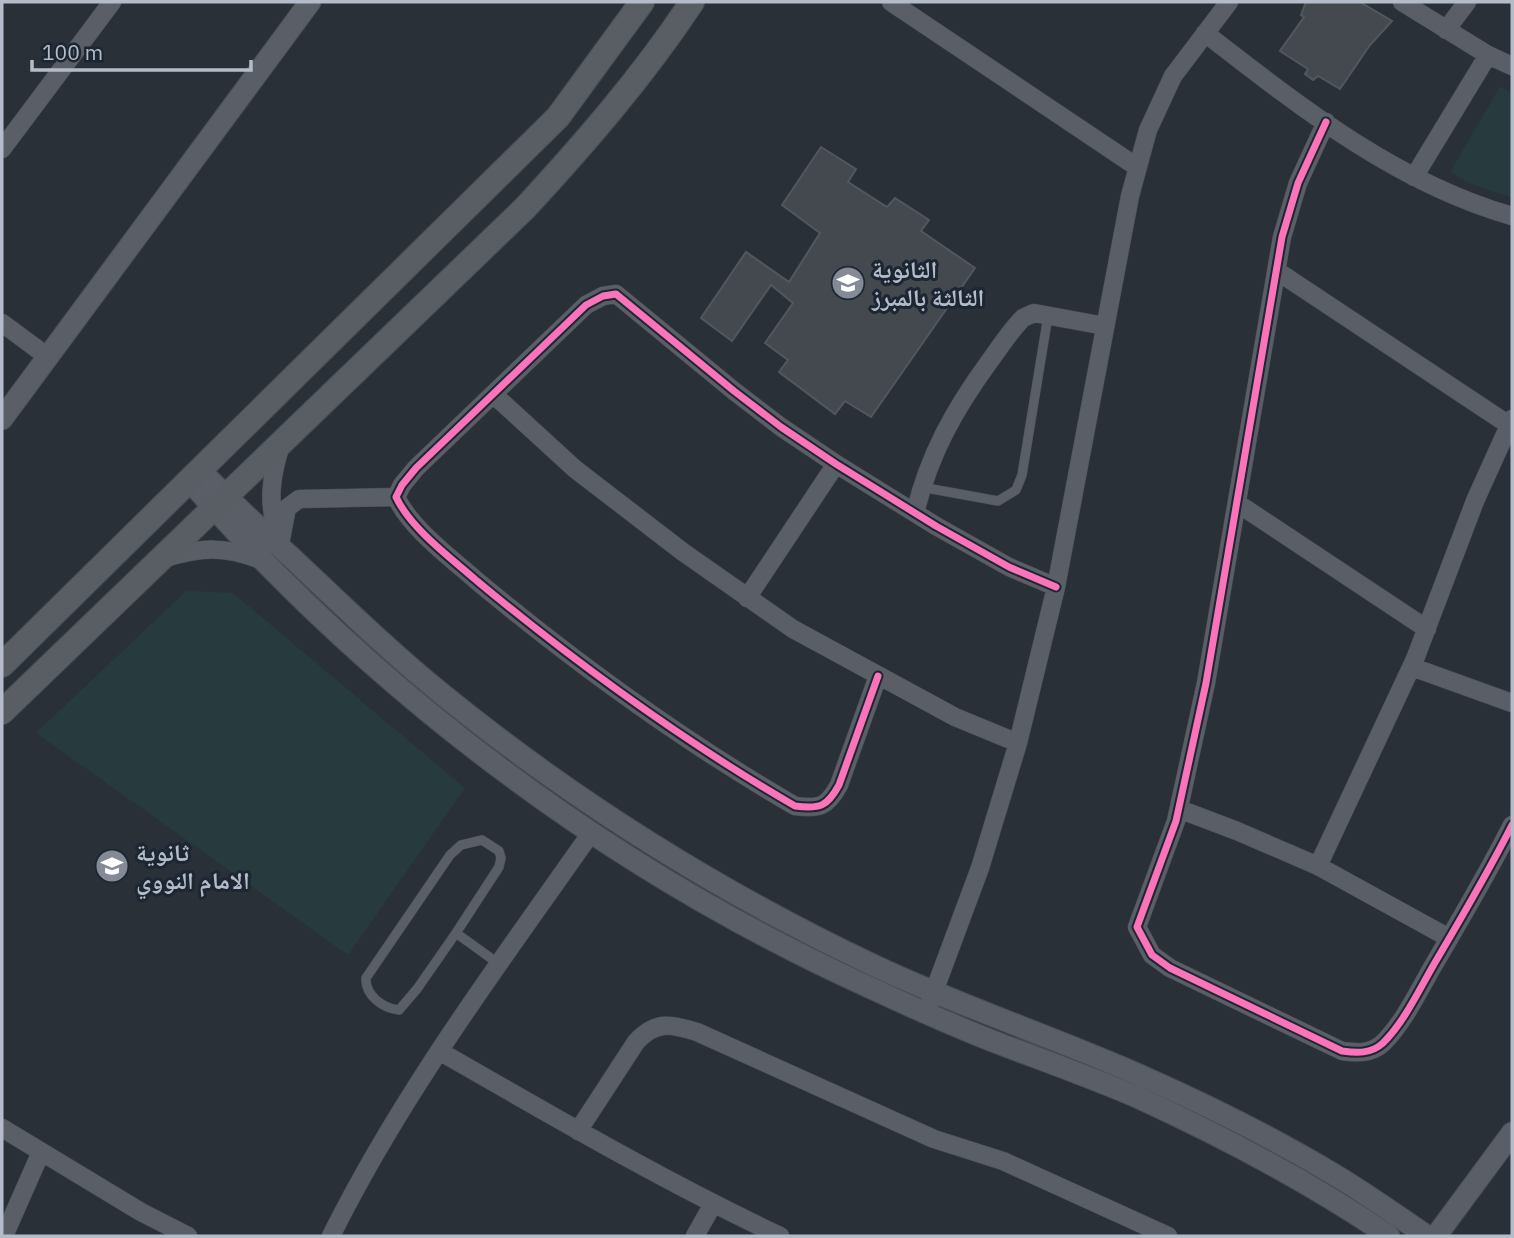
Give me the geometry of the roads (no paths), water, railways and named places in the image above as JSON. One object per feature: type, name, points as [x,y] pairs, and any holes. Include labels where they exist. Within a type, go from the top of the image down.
[{"type":"main road","points":[[2,665],[558,117],[642,2]]},
{"type":"main road","points":[[2,712],[525,208],[590,138],[692,2]]},
{"type":"street","points":[[2,149],[111,2]]},
{"type":"street","points":[[2,419],[310,2]]},
{"type":"street","points":[[891,2],[1137,167]]},
{"type":"street","points":[[926,1013],[980,868],[1018,743],[1056,587],[1137,167],[1148,130],[1173,76],[1229,2]]},
{"type":"street","points":[[1402,2],[1488,55],[1512,66]]},
{"type":"street","points":[[1446,30],[1467,2]]},
{"type":"street","points":[[1205,33],[1269,82],[1377,156],[1463,200],[1512,216]]},
{"type":"street","points":[[1414,177],[1488,55]]},
{"type":"street","points":[[1326,122],[1298,183],[1282,237],[1206,682],[1179,809],[1163,861],[1137,927],[1152,955],[1170,968],[1342,1051],[1357,1053],[1372,1050],[1382,1043],[1404,1016],[1449,938],[1507,848],[1512,825]]},
{"type":"street","points":[[1277,271],[1511,422],[1475,501],[1412,667],[1318,866]]},
{"type":"street","points":[[878,676],[832,799],[823,806],[795,806],[683,738],[523,619],[453,561],[412,522],[401,509],[396,497],[416,468],[586,305],[603,296],[616,294],[780,427],[915,513],[1009,567],[1056,587]]},
{"type":"street","points":[[915,513],[922,487],[953,414],[1023,318],[1034,313],[1105,326]]},
{"type":"street","points":[[2,324],[48,357]]},
{"type":"street","points":[[493,394],[575,468],[747,598],[793,629],[955,717],[1018,743]]},
{"type":"street","points":[[282,441],[274,465],[271,490],[272,511],[285,548]]},
{"type":"street","points":[[747,598],[836,464]]},
{"type":"street","points":[[274,465],[284,487],[299,499]]},
{"type":"street","points":[[195,475],[219,501],[261,560],[333,629],[484,756],[591,833],[733,920],[808,958],[926,1013],[1079,1073],[1197,1126],[1327,1195],[1389,1236]]},
{"type":"street","points":[[285,548],[287,508],[299,499],[396,497]]},
{"type":"street","points":[[219,501],[285,548],[345,610],[488,730],[605,815],[677,861],[807,933],[934,992],[1122,1068],[1208,1107],[1338,1177],[1427,1236]]},
{"type":"street","points":[[1237,503],[1427,629]]},
{"type":"street","points":[[158,559],[194,550],[216,548],[236,551],[261,560]]},
{"type":"street","points":[[1412,667],[1512,704]]},
{"type":"street","points":[[1179,809],[1318,866],[1449,938]]},
{"type":"street","points":[[331,1236],[355,1186],[439,1051],[591,833]]},
{"type":"street","points":[[578,1131],[636,1042],[646,1031],[673,1024],[697,1032],[934,1139],[1003,1161],[1168,1236]]},
{"type":"street","points":[[439,1051],[578,1131],[713,1204],[780,1236]]},
{"type":"street","points":[[2,1128],[161,1230],[188,1236]]},
{"type":"street","points":[[1436,1236],[1512,1133]]},
{"type":"street","points":[[4,1236],[41,1152]]},
{"type":"street","points":[[695,1236],[713,1204]]},
{"type":"lane","points":[[922,487],[998,501],[1016,490],[1022,475],[1048,316]]},
{"type":"lane","points":[[482,840],[499,851],[499,867],[456,933],[398,1010],[389,1009],[370,995],[365,987],[366,978],[450,855],[461,845],[482,840]]},
{"type":"lane","points":[[456,933],[499,964]]},
{"type":"place","name":"الثانوية الثالثة بالمبرز","points":[[848,283]]},
{"type":"place","name":"ثانوية الامام النووي","points":[[112,866]]}]
